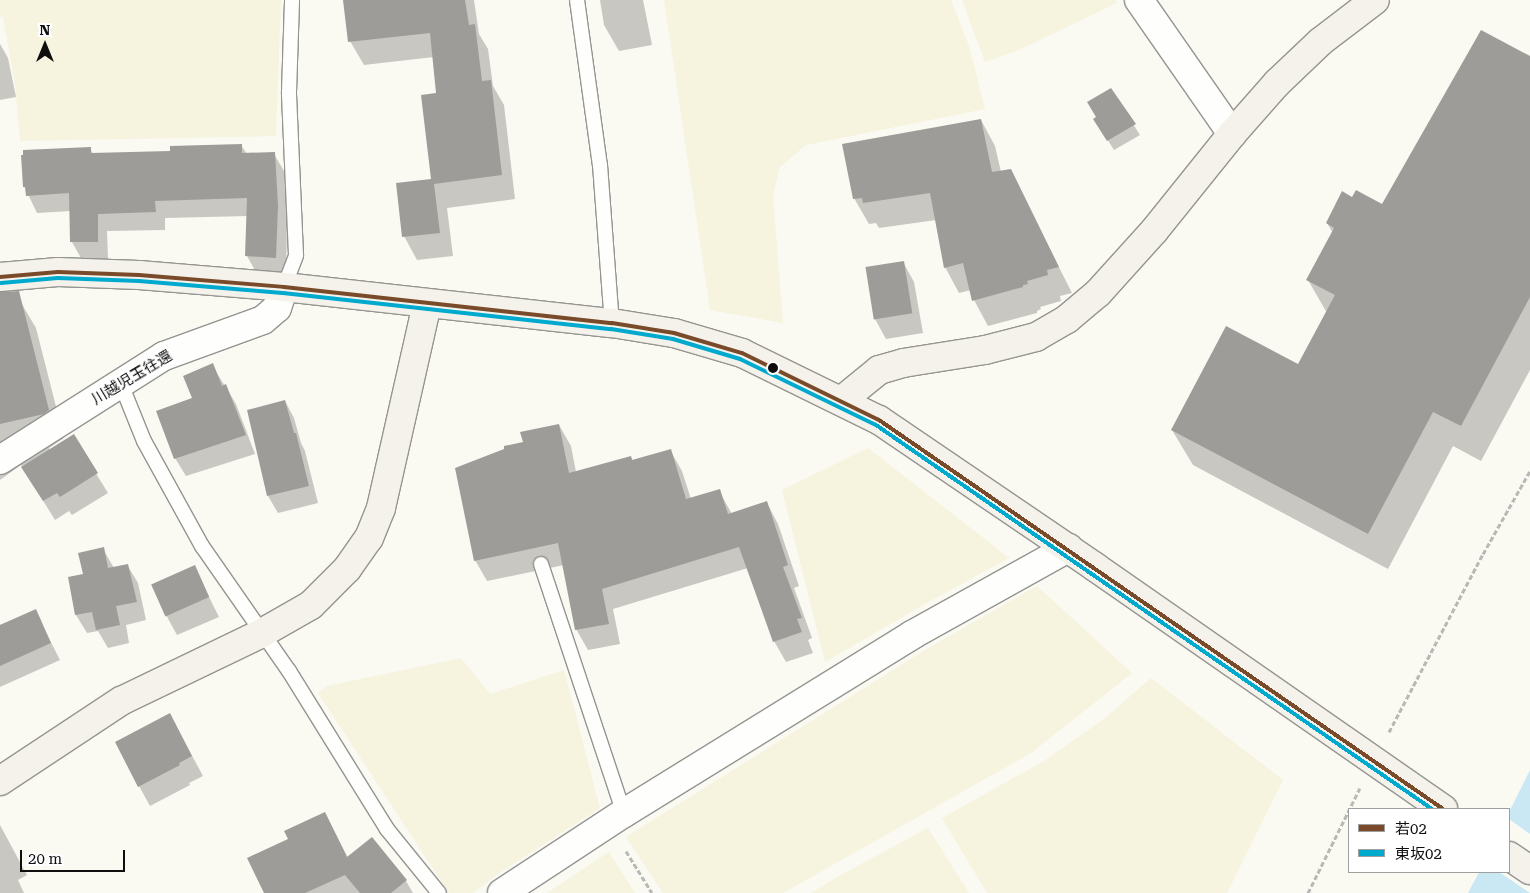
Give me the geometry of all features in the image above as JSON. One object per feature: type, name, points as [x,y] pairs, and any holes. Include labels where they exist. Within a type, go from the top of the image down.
[{"type":"main road","points":[[841,401],[879,370],[903,363],[985,350],[1036,337],[1067,319],[1098,293],[1154,231],[1232,134],[1277,82],[1320,42],[1375,0]]},
{"type":"main road","points":[[0,278],[58,272],[140,275],[284,287],[612,323],[674,333],[742,353],[879,420],[1068,548],[1442,808]]},
{"type":"main road","points":[[0,781],[120,702],[262,633],[311,605],[347,569],[369,538],[381,508],[428,304]]},
{"type":"main road","points":[[1510,857],[1530,870]]},
{"type":"street","points":[[1139,0],[1232,134]]},
{"type":"street","name":"川越児玉往還","points":[[0,460],[164,356],[263,320],[277,308],[284,287]]},
{"type":"street","points":[[502,893],[616,818],[912,635],[1068,548]]},
{"type":"lane","points":[[284,287],[296,255],[289,92],[292,0]]},
{"type":"lane","points":[[577,0],[600,164],[612,323]]},
{"type":"lane","points":[[122,384],[144,441],[202,546],[289,671],[387,829],[439,893]]},
{"type":"lane","points":[[541,564],[616,818]]},
{"type":"path","points":[[1385,738],[1530,471]]},
{"type":"path","points":[[1350,808],[1364,780]]},
{"type":"path","points":[[1308,893],[1348,812]]},
{"type":"path","points":[[616,818],[652,893]]},
{"type":"shaded area","points":[[0,0],[281,0],[276,136],[20,141],[15,85],[3,17],[0,17]]},
{"type":"shaded area","points":[[664,0],[951,0],[970,49],[985,109],[806,145],[780,167],[773,195],[783,323],[710,310]]},
{"type":"shaded area","points":[[962,0],[1115,0],[1117,3],[1019,50],[985,62]]},
{"type":"shaded area","points":[[868,448],[1009,558],[825,662],[782,490]]},
{"type":"shaded area","points":[[1037,586],[1132,673],[1031,753],[783,893],[663,893],[626,837],[925,650]]},
{"type":"shaded area","points":[[461,658],[490,694],[564,670],[600,808],[498,874],[473,893],[449,893],[318,693],[327,686]]},
{"type":"shaded area","points":[[1151,678],[1283,780],[1227,893],[987,893],[942,818],[1044,761],[1104,719]]},
{"type":"shaded area","points":[[928,828],[969,893],[811,893],[837,877]]},
{"type":"shaded area","points":[[609,852],[635,893],[547,893]]},
{"type":"water","points":[[1530,770],[1530,893],[1468,893],[1478,873],[1510,873],[1510,810]]},
{"type":"pier","points":[[1510,820],[1530,834],[1530,893],[1500,873],[1510,873]]},
{"type":"building","points":[[343,0],[465,0],[469,25],[475,24],[482,81],[491,80],[502,175],[434,184],[440,233],[402,237],[396,183],[431,179],[421,95],[436,93],[430,33],[348,42]]},
{"type":"building","points":[[1481,30],[1530,56],[1530,297],[1461,426],[1433,412],[1368,534],[1171,430],[1226,326],[1298,364],[1335,295],[1306,280],[1334,228],[1326,223],[1342,191],[1352,197],[1356,190],[1382,204]]},
{"type":"building","points":[[1111,88],[1136,124],[1107,141],[1093,119],[1096,117],[1087,102]]},
{"type":"building","points":[[981,119],[992,172],[1011,169],[1059,267],[1047,270],[1048,275],[1027,281],[1028,284],[1023,285],[1023,287],[972,301],[963,263],[944,268],[930,193],[863,203],[862,198],[853,199],[842,144]]},
{"type":"building","points":[[242,144],[242,153],[275,152],[278,206],[276,258],[245,256],[247,198],[155,201],[156,212],[98,214],[98,242],[70,242],[69,193],[26,196],[25,187],[23,187],[21,155],[23,155],[23,150],[91,147],[91,153],[170,151],[170,146]]},
{"type":"building","points":[[904,261],[912,313],[874,319],[865,267]]},
{"type":"building","points":[[19,291],[49,410],[44,414],[0,424],[0,292]]},
{"type":"building","points":[[213,363],[222,386],[226,384],[246,435],[174,459],[156,411],[192,398],[183,376]]},
{"type":"building","points":[[285,400],[294,433],[296,433],[309,486],[267,496],[247,410]]},
{"type":"building","points":[[559,424],[569,473],[631,456],[632,460],[671,449],[686,499],[720,489],[728,514],[767,501],[788,565],[783,567],[802,618],[797,619],[802,632],[773,642],[739,547],[602,589],[609,624],[575,630],[558,543],[474,561],[455,468],[504,449],[504,446],[523,442],[520,432]]},
{"type":"building","points":[[74,434],[98,473],[60,497],[57,493],[43,501],[21,467]]},
{"type":"building","points":[[104,547],[108,568],[128,564],[137,602],[116,606],[120,625],[96,630],[92,612],[75,615],[68,577],[83,574],[78,553]]},
{"type":"building","points":[[195,565],[209,597],[165,616],[151,585]]},
{"type":"building","points":[[36,609],[51,643],[0,666],[0,625]]},
{"type":"building","points":[[170,713],[192,756],[179,763],[180,765],[138,787],[115,742]]},
{"type":"building","points":[[325,812],[347,857],[372,837],[407,880],[391,893],[360,893],[345,875],[305,893],[264,893],[247,858],[288,839],[284,831]]},
{"type":"transit line","name":"若02","points":[[0,277],[58,272],[139,275],[284,287],[612,323],[674,333],[742,353],[879,420],[1442,808]]},
{"type":"transit line","name":"東坂02","points":[[1,283],[58,278],[139,281],[283,293],[611,329],[673,339],[740,359],[876,425],[1431,808]]}]
